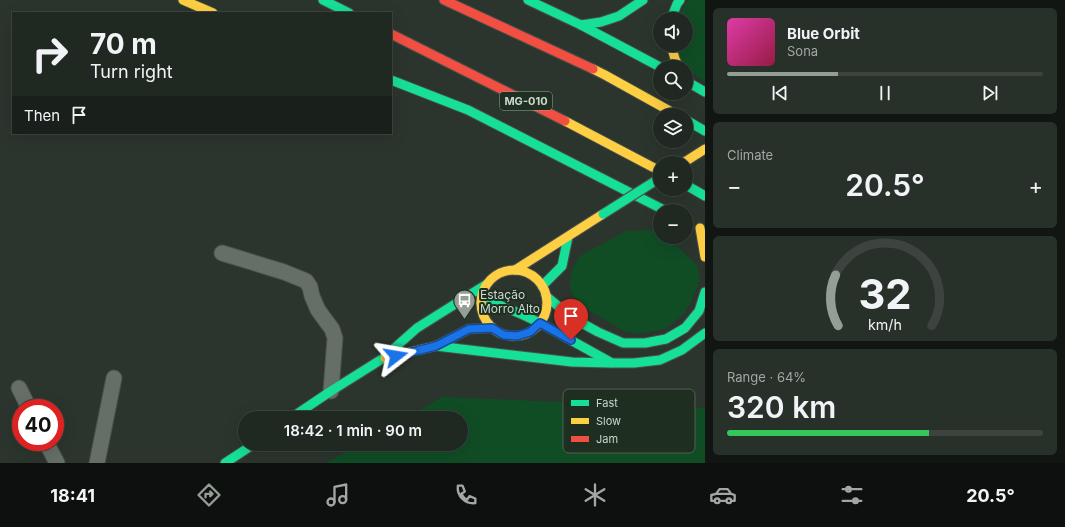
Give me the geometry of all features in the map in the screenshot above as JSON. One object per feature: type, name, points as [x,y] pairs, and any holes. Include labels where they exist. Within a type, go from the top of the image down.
[{"type":"main road","points":[[183,0],[211,12]]},
{"type":"main road","points":[[323,0],[347,12]]},
{"type":"main road","points":[[444,0],[605,75],[664,108]]},
{"type":"main road","points":[[528,0],[581,25],[653,63]]},
{"type":"main road","points":[[581,25],[601,22],[619,16],[643,0]]},
{"type":"main road","points":[[674,12],[680,0]]},
{"type":"main road","name":"MG-010","points":[[392,34],[578,127],[653,167]]},
{"type":"main road","points":[[392,80],[468,110],[653,204]]},
{"type":"main road","points":[[693,85],[705,92]]},
{"type":"main road","points":[[693,124],[705,131]]},
{"type":"main road","points":[[693,157],[705,149]]},
{"type":"main road","points":[[301,411],[331,390],[382,359],[417,328],[487,284],[494,277],[504,272],[515,270],[653,182]]},
{"type":"main road","points":[[693,189],[705,196]]},
{"type":"main road","points":[[699,228],[705,257]]},
{"type":"main road","points":[[542,286],[562,266],[568,237]]},
{"type":"main road","points":[[487,284],[482,293],[482,312],[486,321],[492,328],[504,335],[517,336],[530,332],[540,323],[546,310],[546,296],[542,286],[534,278],[525,272],[515,270]]},
{"type":"main road","points":[[546,296],[571,317],[598,332],[623,343],[645,344],[666,339],[685,328],[699,311],[705,292]]},
{"type":"main road","points":[[481,303],[499,305],[540,323],[612,362]]},
{"type":"main road","points":[[382,359],[436,346],[469,329],[492,328]]},
{"type":"main road","points":[[436,346],[572,362],[634,363],[660,360],[682,350],[705,333]]},
{"type":"main road","points":[[225,463],[243,451]]},
{"type":"street","points":[[222,253],[284,272],[306,281],[310,287],[318,310],[332,329],[336,338],[331,390]]},
{"type":"street","points":[[97,463],[114,378]]},
{"type":"street","points":[[19,388],[24,399]]},
{"type":"street","points":[[51,451],[57,463]]},
{"type":"green space","points":[[688,0],[705,0],[705,82],[693,74],[693,60],[681,60],[680,58],[679,52],[693,52],[693,12],[681,12]]},
{"type":"green space","points":[[653,230],[653,244],[674,244],[697,265],[700,280],[691,302],[685,312],[665,329],[637,334],[624,331],[583,307],[571,292],[570,282],[572,270],[580,256],[626,231]]},
{"type":"green space","points":[[442,397],[563,402],[563,453],[695,453],[695,408],[705,408],[705,463],[326,463],[347,451],[468,451],[468,411],[418,411]]},
{"type":"traffic: fast","points":[[323,0],[347,12]]},
{"type":"traffic: fast","points":[[528,0],[581,25],[653,63]]},
{"type":"traffic: fast","points":[[581,25],[601,22],[619,16],[643,0]]},
{"type":"traffic: fast","points":[[674,12],[680,0]]},
{"type":"traffic: fast","points":[[392,80],[468,110],[653,204]]},
{"type":"traffic: fast","points":[[693,85],[705,92]]},
{"type":"traffic: fast","points":[[693,124],[705,131]]},
{"type":"traffic: fast","points":[[603,214],[653,182]]},
{"type":"traffic: fast","points":[[693,189],[705,196]]},
{"type":"traffic: fast","points":[[542,286],[562,266],[568,237]]},
{"type":"traffic: fast","points":[[301,411],[382,359],[417,328],[487,284]]},
{"type":"traffic: fast","points":[[546,296],[571,317],[598,332],[623,343],[645,343],[666,339],[685,328],[699,311],[705,292]]},
{"type":"traffic: fast","points":[[481,303],[499,305],[521,314],[612,363],[634,363],[660,360],[682,350],[705,333]]},
{"type":"traffic: fast","points":[[436,346],[572,362],[610,363]]},
{"type":"traffic: fast","points":[[225,463],[243,451]]},
{"type":"traffic: slow","points":[[183,0],[211,12]]},
{"type":"traffic: slow","points":[[673,52],[676,60]]},
{"type":"traffic: slow","points":[[593,69],[664,108]]},
{"type":"traffic: slow","points":[[565,121],[653,167]]},
{"type":"traffic: slow","points":[[693,157],[705,149]]},
{"type":"traffic: slow","points":[[515,270],[603,214]]},
{"type":"traffic: slow","points":[[700,228],[705,257]]},
{"type":"traffic: slow","points":[[514,270],[526,273],[537,280],[544,291],[547,303],[544,315],[537,326],[526,333],[514,336],[502,333],[491,326],[484,315],[481,303],[484,291],[491,280],[502,273],[514,270]]},
{"type":"traffic: slow","points":[[385,358],[436,346],[469,329],[492,328]]},
{"type":"traffic: jam","points":[[444,0],[593,69]]},
{"type":"traffic: jam","points":[[392,34],[565,121]]},
{"type":"place","name":"Estação Morro Alto","points":[[465,320]]},
{"type":"route","points":[[396,356],[436,346],[469,329],[492,328],[504,335],[517,336],[530,332],[540,323],[571,340]]}]
